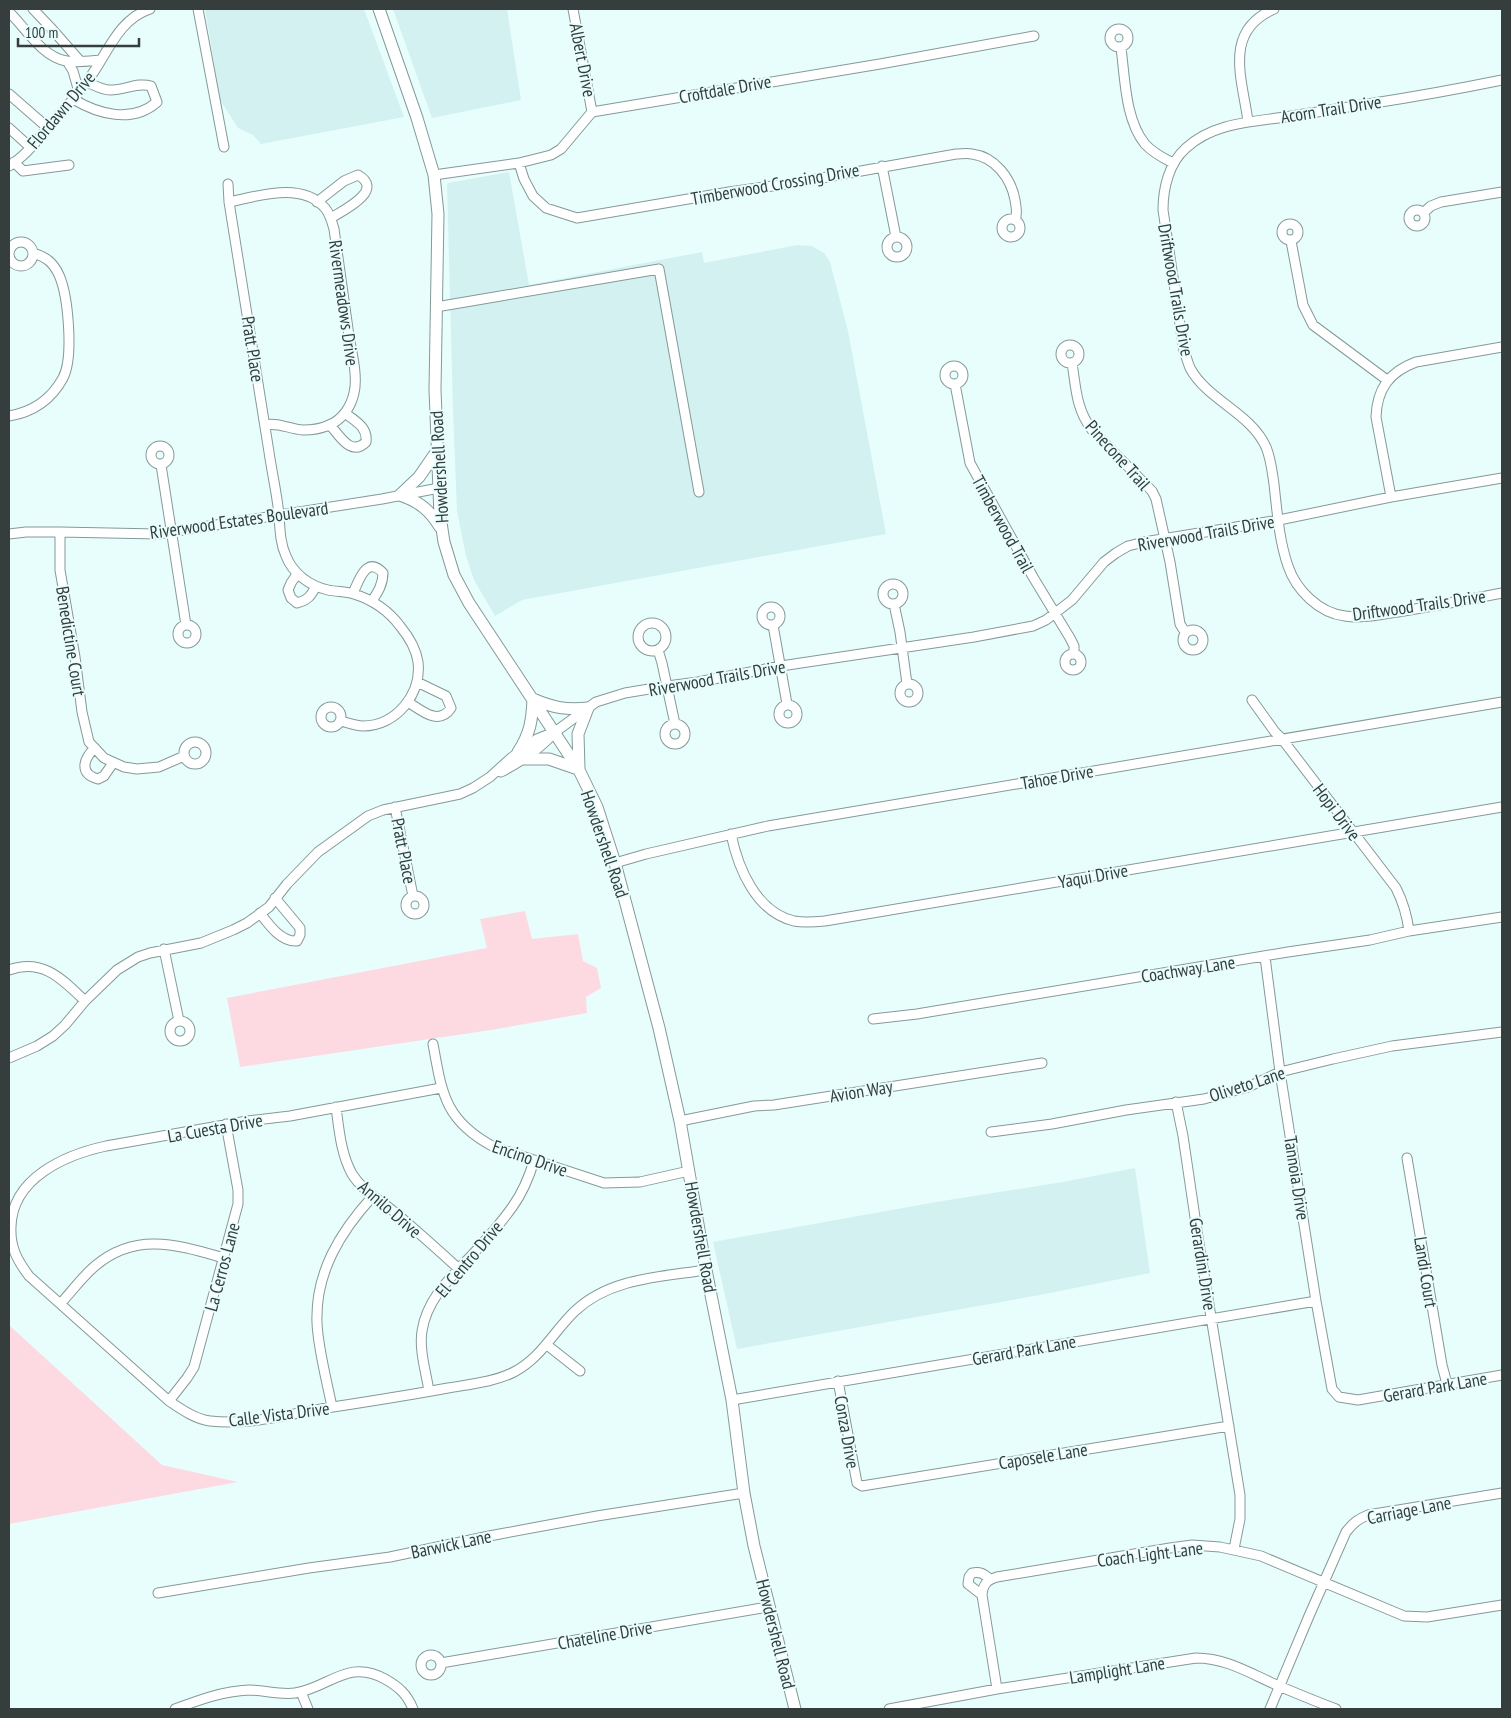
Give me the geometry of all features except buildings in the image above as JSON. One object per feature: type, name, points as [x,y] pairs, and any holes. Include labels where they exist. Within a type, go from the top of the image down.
[{"type":"main road","name":"Howdershell Road","points":[[379,9],[417,118],[434,175],[438,214],[436,307],[437,450],[444,542],[454,575],[485,630],[579,770],[596,807],[615,863],[659,1028],[680,1121],[706,1270],[732,1400],[744,1493],[754,1546],[768,1608],[795,1709]]},
{"type":"main road","points":[[400,496],[419,477],[437,450]]},
{"type":"main road","points":[[400,496],[411,498],[425,508],[433,516],[442,531]]},
{"type":"main road","points":[[533,700],[559,709],[588,708],[578,734],[579,770],[549,759],[520,756],[529,733],[533,700]]},
{"type":"street","points":[[13,9],[9,12],[48,53],[58,59],[68,62],[102,60]]},
{"type":"street","points":[[32,9],[80,61]]},
{"type":"street","name":"Flordawn Drive","points":[[12,164],[48,128],[87,82],[127,22],[133,16],[150,9]]},
{"type":"street","points":[[198,9],[224,147]]},
{"type":"street","name":"Albert Drive","points":[[573,9],[592,112]]},
{"type":"street","points":[[1248,121],[1239,58],[1241,41],[1249,25],[1263,13],[1274,9]]},
{"type":"street","name":"Croftdale Drive","points":[[592,112],[1034,36]]},
{"type":"street","points":[[1121,48],[1133,124],[1146,145],[1158,155],[1173,163]]},
{"type":"street","points":[[68,62],[73,71],[76,95],[87,107],[110,114],[134,113],[151,107],[157,102],[152,86],[143,84],[108,90],[87,82]]},
{"type":"street","name":"Acorn Trail Drive","points":[[1173,163],[1185,148],[1203,136],[1224,127],[1248,121],[1286,117],[1502,80]]},
{"type":"street","points":[[9,94],[48,128]]},
{"type":"street","points":[[434,175],[519,163],[550,155],[560,149],[592,112]]},
{"type":"street","points":[[9,128],[30,147]]},
{"type":"street","name":"Timberwood Crossing Drive","points":[[519,163],[524,179],[533,196],[546,208],[577,218],[956,154],[972,154],[985,158],[997,166],[1007,177],[1013,188],[1017,216],[1015,220]]},
{"type":"street","name":"Driftwood Trails Drive","points":[[1173,163],[1163,195],[1162,210],[1184,350],[1190,368],[1199,380],[1241,415],[1259,434],[1266,448],[1272,465],[1279,520],[1288,566],[1301,591],[1320,606],[1345,616],[1384,614],[1502,593]]},
{"type":"street","points":[[12,164],[23,171],[69,165]]},
{"type":"street","points":[[882,166],[896,237]]},
{"type":"street","points":[[229,202],[273,194],[292,193],[300,194],[318,202],[351,177],[358,175],[364,178],[368,184],[368,190],[363,196],[331,218]]},
{"type":"street","name":"Pratt Place","points":[[228,184],[229,202],[279,514],[280,531],[286,556],[297,574]]},
{"type":"street","points":[[1423,213],[1431,206],[1440,202],[1502,192]]},
{"type":"street","name":"Rivermeadows Drive","points":[[265,425],[278,424],[301,430],[317,429],[330,425],[345,413],[350,406],[355,391],[354,365],[334,229],[331,218],[325,208],[318,202]]},
{"type":"street","points":[[1291,241],[1303,306],[1313,325],[1387,380]]},
{"type":"street","points":[[9,416],[32,410],[51,396],[63,378],[69,356],[70,343],[66,308],[59,275],[45,257],[33,253]]},
{"type":"street","points":[[436,307],[659,270],[700,492]]},
{"type":"street","points":[[1391,497],[1376,417],[1376,407],[1387,380],[1404,366],[1416,362],[1502,347]]},
{"type":"street","name":"Pinecone Trail","points":[[1072,363],[1079,407],[1084,419],[1092,430],[1152,491],[1156,499],[1170,562],[1180,624],[1186,632]]},
{"type":"street","name":"Timberwood Trail","points":[[955,384],[970,463],[1074,646],[1074,654]]},
{"type":"street","points":[[330,425],[351,446],[357,448],[362,446],[366,442],[367,435],[365,430],[345,413]]},
{"type":"street","points":[[161,465],[186,625]]},
{"type":"street","name":"Riverwood Trails Drive","points":[[395,807],[460,794],[473,788],[520,756],[543,745],[555,732],[596,702],[625,693],[1033,626],[1046,620],[1072,600],[1104,562],[1128,546],[1502,478]]},
{"type":"street","name":"Riverwood Estates Boulevard","points":[[9,534],[60,532],[147,535],[400,496],[439,488]]},
{"type":"street","name":"Benedictine Court","points":[[60,532],[60,570],[75,657],[82,712],[89,742],[104,758],[124,767],[137,769],[159,767],[184,756]]},
{"type":"street","points":[[353,594],[366,569],[373,567],[379,569],[383,573],[383,579],[372,601]]},
{"type":"street","points":[[316,586],[311,596],[305,601],[297,603],[291,598],[288,590],[297,574],[316,586],[353,594],[372,601],[393,617],[412,643],[418,661],[417,682],[408,702],[398,712],[381,723],[363,726],[341,721]]},
{"type":"street","points":[[894,604],[907,684]]},
{"type":"street","points":[[773,625],[787,704]]},
{"type":"street","points":[[658,650],[675,724]]},
{"type":"street","points":[[408,702],[437,717],[447,714],[451,708],[446,696],[417,682]]},
{"type":"street","name":"Hopi Drive","points":[[1252,700],[1396,888],[1403,903],[1409,931]]},
{"type":"street","name":"Tahoe Drive","points":[[615,863],[730,834],[788,823],[1502,702]]},
{"type":"street","points":[[95,748],[90,753],[84,766],[90,777],[98,779],[104,776],[113,762]]},
{"type":"street","points":[[9,1058],[37,1046],[54,1036],[85,1001],[117,970],[138,957],[201,943],[218,937],[260,913],[269,907],[286,884],[306,864],[336,838],[368,816],[395,807]]},
{"type":"street","name":"Pratt Place","points":[[395,807],[413,896]]},
{"type":"street","name":"Yaqui Drive","points":[[730,834],[741,870],[751,887],[765,904],[780,916],[794,921],[810,922],[1502,807]]},
{"type":"street","points":[[260,913],[275,931],[286,940],[297,940],[300,935],[300,928],[276,898]]},
{"type":"street","name":"Coachway Lane","points":[[873,1019],[917,1014],[1502,917]]},
{"type":"street","points":[[164,950],[179,1021]]},
{"type":"street","name":"Tannoia Drive","points":[[1265,957],[1280,1072],[1316,1301],[1332,1389],[1339,1397]]},
{"type":"street","points":[[9,970],[23,966],[45,969],[66,983],[85,1001]]},
{"type":"street","name":"Oliveto Lane","points":[[992,1132],[1052,1124],[1228,1094],[1280,1072],[1392,1046],[1502,1032]]},
{"type":"street","name":"Encino Drive","points":[[433,1044],[441,1088],[450,1110],[478,1138],[494,1147],[604,1183],[640,1182],[689,1171]]},
{"type":"street","name":"Avion Way","points":[[680,1121],[754,1106],[774,1105],[1042,1063]]},
{"type":"street","name":"La Cuesta Drive","points":[[13,1211],[16,1201],[28,1184],[71,1156],[106,1146],[226,1124],[336,1108],[441,1088]]},
{"type":"street","name":"Gerardini Drive","points":[[1176,1102],[1240,1495],[1240,1519],[1234,1549]]},
{"type":"street","name":"Annilo Drive","points":[[336,1108],[340,1138],[348,1165],[362,1187],[438,1249],[458,1269]]},
{"type":"street","name":"La Cerros Lane","points":[[169,1401],[194,1366],[238,1204],[238,1190],[226,1124]]},
{"type":"street","name":"Landi Court","points":[[1407,1158],[1442,1365],[1447,1384]]},
{"type":"street","name":"El Centro Drive","points":[[429,1392],[421,1333],[428,1310],[440,1289],[514,1205],[527,1181],[534,1161]]},
{"type":"street","points":[[332,1407],[317,1324],[319,1292],[323,1276],[336,1245],[358,1213],[373,1196]]},
{"type":"street","name":"Calle Vista Drive","points":[[13,1211],[11,1239],[14,1252],[29,1276],[169,1401],[190,1414],[207,1420],[238,1423],[494,1380],[523,1367],[539,1354],[575,1311],[593,1296],[616,1286],[635,1281],[706,1270]]},
{"type":"street","points":[[61,1303],[95,1266],[117,1251],[146,1244],[160,1243],[224,1258]]},
{"type":"street","name":"Gerard Park Lane","points":[[732,1400],[1316,1301]]},
{"type":"street","points":[[547,1344],[580,1371]]},
{"type":"street","name":"Gerard Park Lane","points":[[1339,1397],[1358,1400],[1502,1375]]},
{"type":"street","name":"Conza Drive","points":[[838,1381],[857,1483]]},
{"type":"street","name":"Caposele Lane","points":[[857,1483],[862,1486],[1229,1426]]},
{"type":"street","name":"Barwick Lane","points":[[158,1593],[309,1568],[390,1557],[587,1518],[744,1493]]},
{"type":"street","name":"Carriage Lane","points":[[1270,1709],[1346,1532],[1352,1524],[1360,1518],[1395,1510],[1502,1493]]},
{"type":"street","name":"Coach Light Lane","points":[[982,1595],[968,1584],[972,1573],[984,1574],[990,1579],[1080,1562],[1192,1545],[1234,1549],[1261,1556],[1394,1613],[1414,1618],[1502,1605]]},
{"type":"street","points":[[990,1579],[982,1588],[982,1595],[997,1689]]},
{"type":"street","name":"Chateline Drive","points":[[441,1663],[768,1608]]},
{"type":"street","name":"Lamplight Lane","points":[[889,1709],[997,1689],[1196,1658],[1224,1661],[1336,1709]]},
{"type":"street","points":[[175,1709],[194,1706],[230,1692],[250,1690],[280,1693],[302,1692],[340,1675],[362,1671],[381,1677],[402,1689],[412,1709]]},
{"type":"street","points":[[302,1692],[308,1709]]},
{"type":"shaded area","points":[[205,9],[364,9],[404,117],[261,144],[253,135],[238,128],[220,100]]},
{"type":"shaded area","points":[[393,9],[507,9],[521,100],[432,118]]},
{"type":"shaded area","points":[[509,172],[529,285],[702,252],[704,263],[797,245],[812,246],[824,253],[830,262],[848,331],[886,534],[522,600],[495,616],[474,580],[466,556],[457,511],[447,185],[448,183]]},
{"type":"shaded area","points":[[525,911],[532,939],[578,934],[583,961],[597,968],[601,988],[586,997],[587,1013],[491,1030],[240,1067],[227,998],[487,948],[480,919]]},
{"type":"shaded area","points":[[1135,1168],[1150,1273],[1040,1295],[737,1349],[713,1242]]},
{"type":"shaded area","points":[[9,1325],[162,1465],[238,1482],[9,1524]]}]
